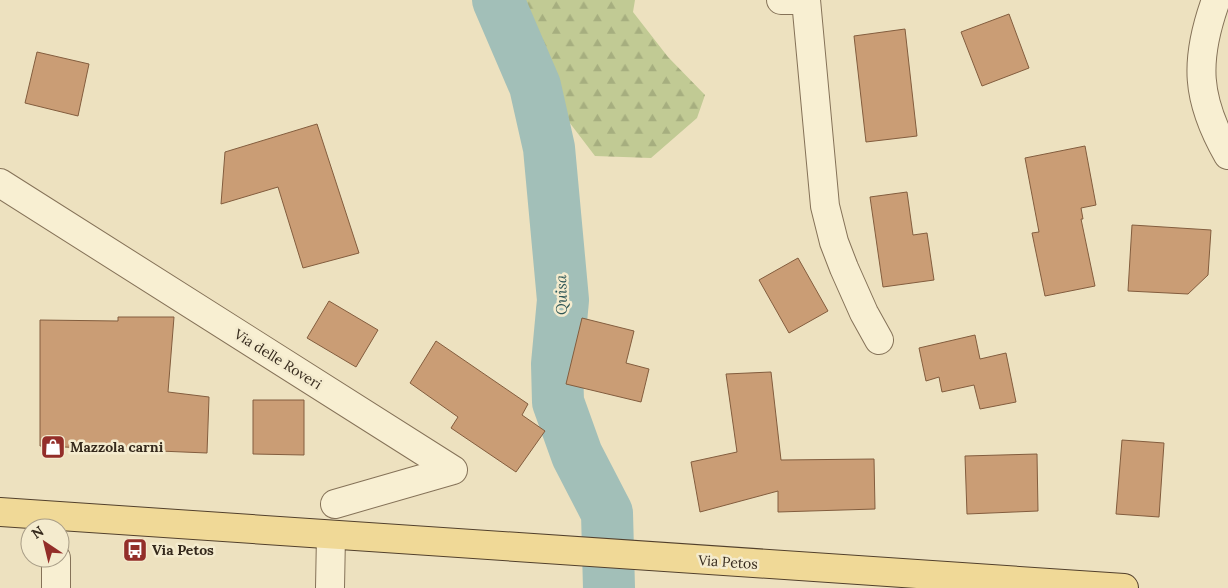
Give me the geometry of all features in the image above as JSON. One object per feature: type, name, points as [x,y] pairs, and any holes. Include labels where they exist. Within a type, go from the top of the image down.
[{"type":"main road","name":"Via Petos","points":[[0,512],[34,518]]},
{"type":"main road","name":"Via Petos","points":[[70,523],[331,535],[1124,588]]},
{"type":"street","points":[[780,0],[791,0]]},
{"type":"street","points":[[806,0],[825,206],[834,242],[844,268],[864,314],[880,340]]},
{"type":"street","points":[[1216,0],[1207,25],[1200,60],[1202,90],[1215,132],[1228,155]]},
{"type":"street","name":"Via delle Roveri","points":[[0,183],[452,470],[335,504]]},
{"type":"street","points":[[330,588],[331,535]]},
{"type":"street","points":[[56,568],[56,588]]},
{"type":"green space","points":[[513,0],[635,0],[633,12],[668,57],[705,95],[697,118],[651,158],[595,156],[531,72]]},
{"type":"building","points":[[1009,14],[1029,68],[982,86],[961,32]]},
{"type":"building","points":[[905,29],[917,136],[866,142],[854,36]]},
{"type":"building","points":[[37,52],[89,64],[78,116],[25,103]]},
{"type":"building","points":[[317,124],[359,253],[303,268],[278,187],[221,204],[225,152]]},
{"type":"building","points":[[1085,146],[1096,205],[1081,208],[1083,219],[1081,219],[1095,286],[1045,296],[1032,233],[1039,232],[1025,158]]},
{"type":"building","points":[[907,192],[913,235],[927,233],[934,280],[883,287],[870,197]]},
{"type":"building","points":[[1132,225],[1211,230],[1208,275],[1188,294],[1128,291]]},
{"type":"building","points":[[798,258],[828,311],[789,333],[759,280]]},
{"type":"building","points":[[329,301],[378,330],[356,367],[307,338]]},
{"type":"building","points":[[118,317],[174,317],[168,392],[209,397],[207,453],[40,446],[40,320],[118,321]]},
{"type":"building","points":[[582,318],[634,331],[626,363],[649,369],[641,402],[566,384]]},
{"type":"building","points":[[975,335],[980,359],[1006,353],[1016,402],[980,409],[974,385],[942,392],[939,377],[926,381],[919,348]]},
{"type":"building","points":[[436,341],[528,404],[522,415],[545,431],[516,472],[451,428],[458,417],[410,383]]},
{"type":"building","points":[[771,372],[781,460],[874,459],[875,509],[778,512],[778,491],[700,512],[691,462],[737,452],[726,374]]},
{"type":"building","points":[[253,400],[304,400],[304,455],[253,454]]},
{"type":"building","points":[[1122,440],[1164,443],[1159,517],[1116,514]]},
{"type":"building","points":[[1037,454],[1038,511],[967,514],[965,456]]},
{"type":"waterway","name":"Quisa","points":[[498,0],[535,86],[549,148],[563,300],[557,364],[558,402],[577,455],[607,513],[609,588]]},
{"type":"place","name":"Mazzola carni","points":[[53,447]]},
{"type":"place","name":"Via Petos","points":[[135,550]]}]
